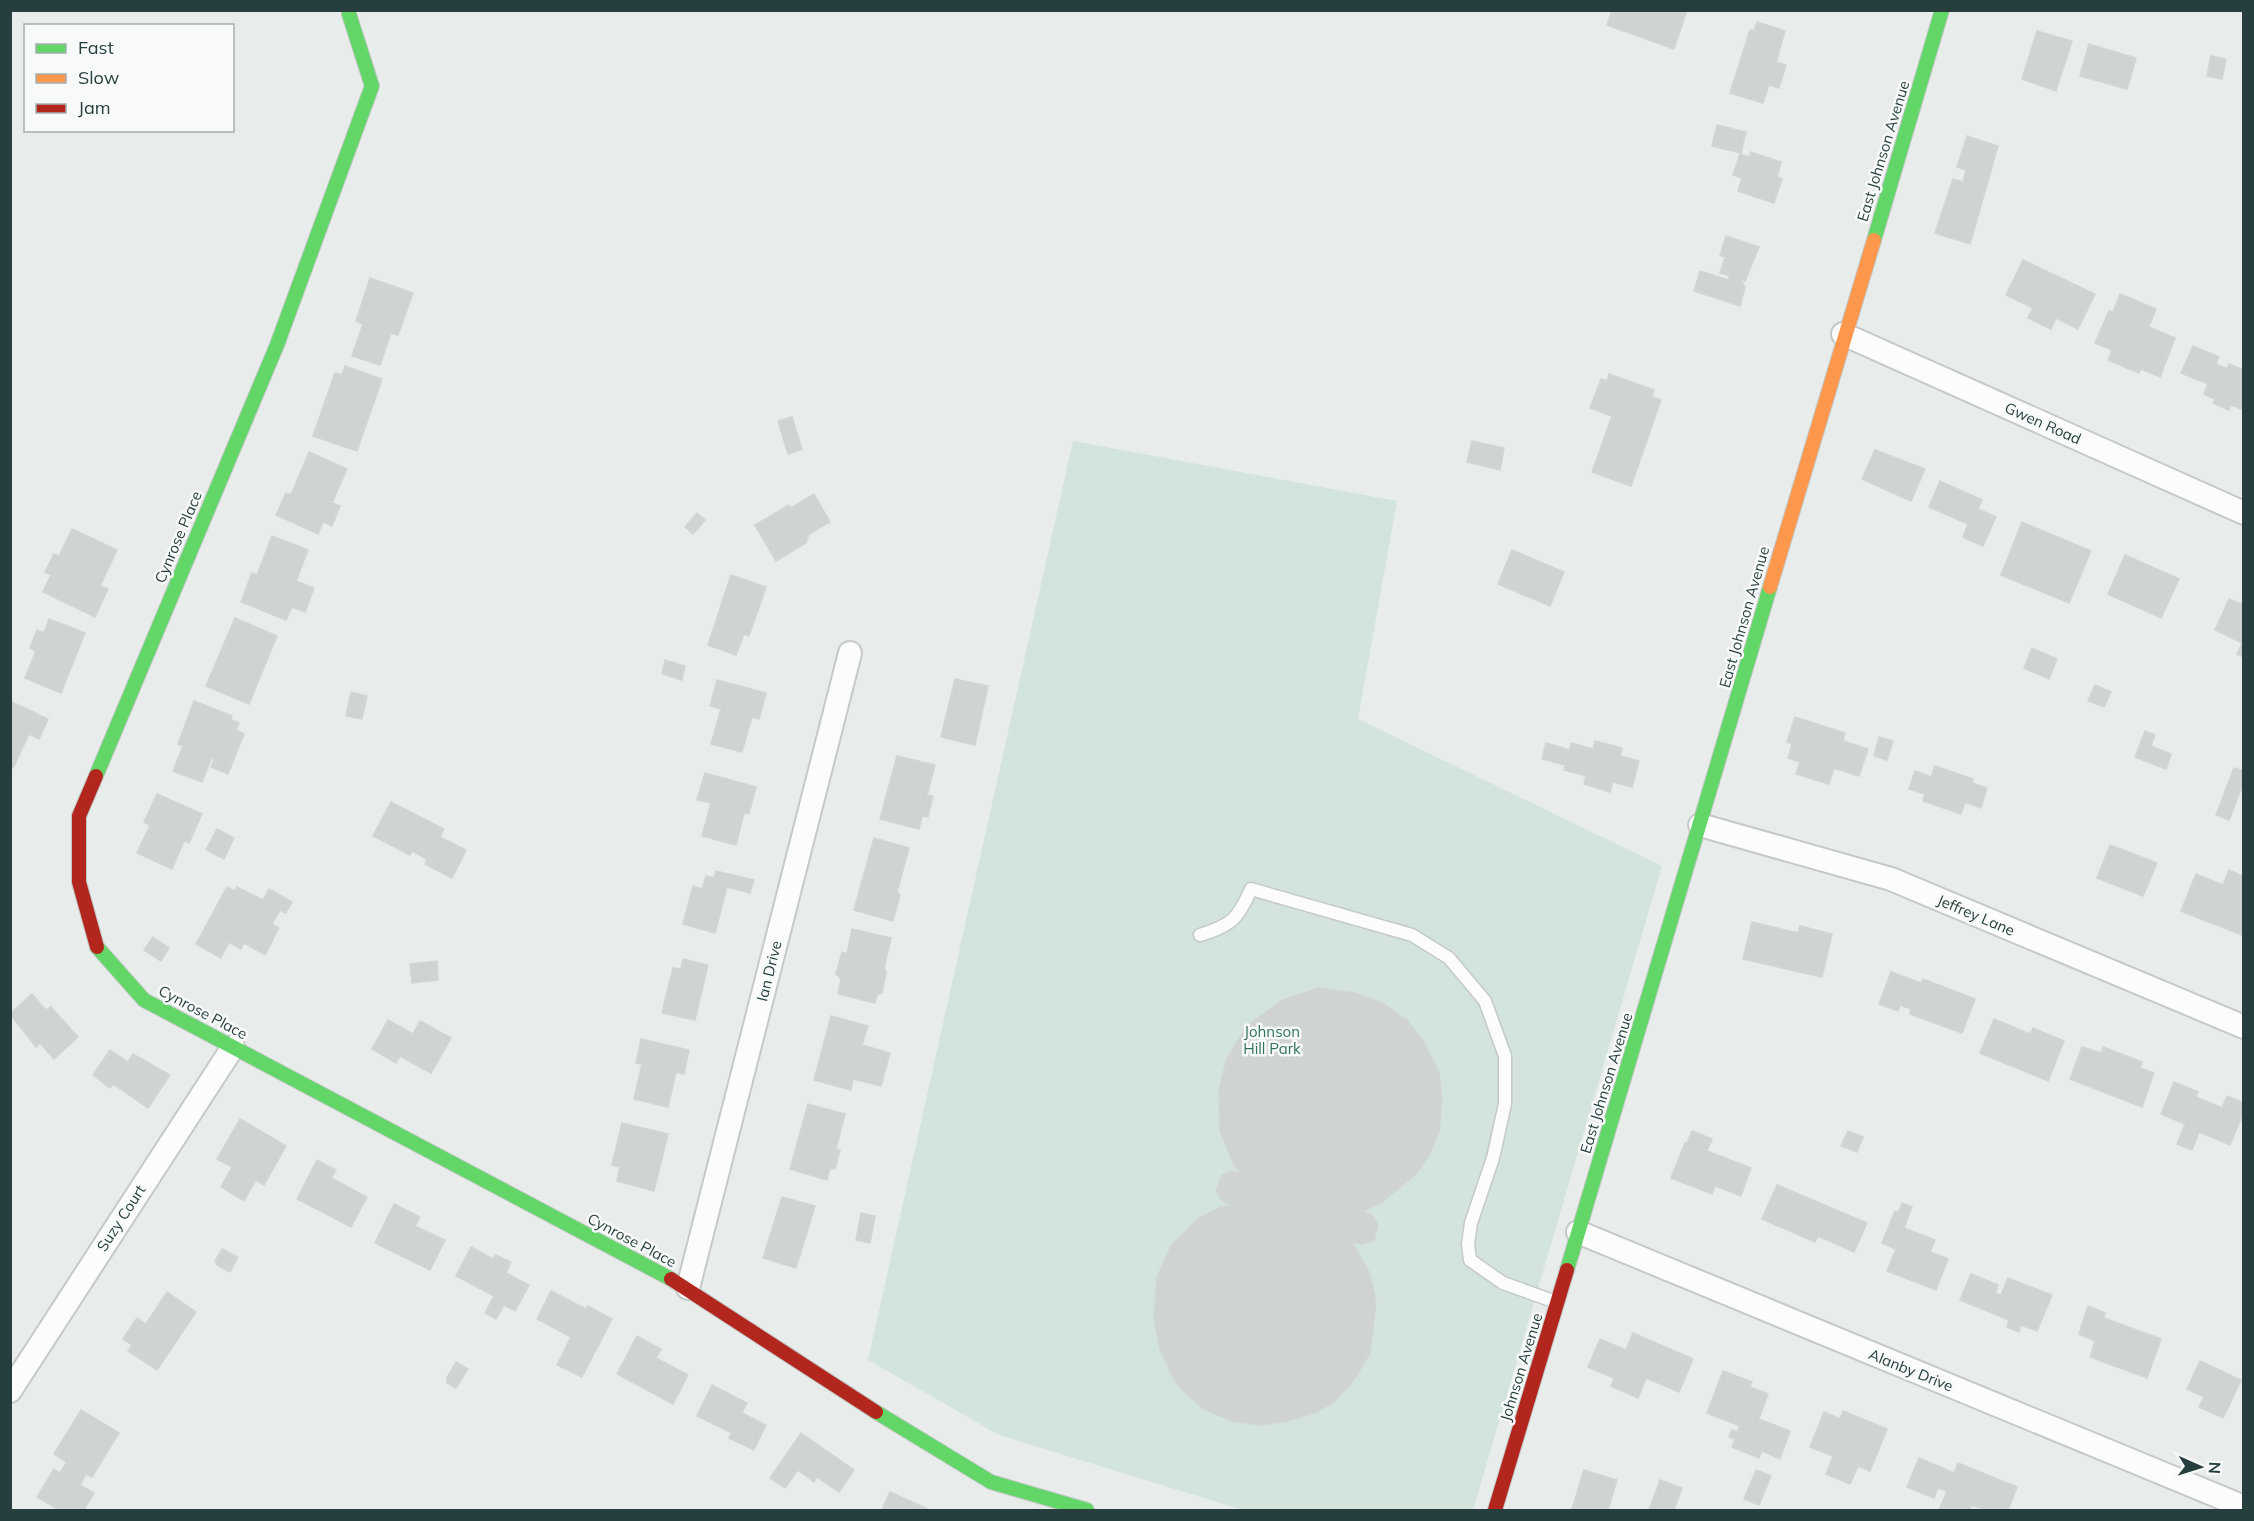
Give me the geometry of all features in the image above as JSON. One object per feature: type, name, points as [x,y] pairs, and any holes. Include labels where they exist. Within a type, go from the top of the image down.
[{"type":"street","name":"East Johnson Avenue","points":[[1578,1232],[1942,10]]},
{"type":"street","name":"Cynrose Place","points":[[349,14],[372,86],[277,345],[79,816],[79,882],[95,945],[144,1000],[688,1288],[871,1409],[991,1482],[1087,1510]]},
{"type":"street","name":"Gwen Road","points":[[1844,334],[2244,513]]},
{"type":"street","name":"Ian Drive","points":[[688,1288],[850,653]]},
{"type":"street","name":"Jeffrey Lane","points":[[1700,825],[1891,879],[2244,1027]]},
{"type":"street","name":"Suzy Court","points":[[10,1391],[233,1047]]},
{"type":"street","name":"Johnson Avenue","points":[[1495,1510],[1578,1232]]},
{"type":"street","name":"Alanby Drive","points":[[1578,1232],[2244,1507]]},
{"type":"lane","points":[[1200,935],[1224,927],[1240,914],[1251,889],[1412,935],[1449,958],[1485,1001],[1505,1056],[1505,1104],[1493,1158],[1471,1223],[1468,1244],[1470,1260],[1503,1283],[1557,1302]]},
{"type":"green space","name":"Johnson Hill Park","points":[[1073,441],[1397,501],[1358,719],[1662,866],[1473,1510],[1243,1510],[999,1435],[868,1360]]},
{"type":"building","points":[[1612,10],[1687,10],[1674,49],[1607,25]]},
{"type":"building","points":[[1757,22],[1785,31],[1776,62],[1786,65],[1779,88],[1769,85],[1763,103],[1730,93],[1750,30],[1754,31]]},
{"type":"building","points":[[2037,31],[2072,41],[2056,91],[2022,79]]},
{"type":"building","points":[[2089,44],[2136,58],[2127,89],[2080,76]]},
{"type":"building","points":[[2211,56],[2226,59],[2222,79],[2207,76]]},
{"type":"building","points":[[1717,125],[1746,132],[1741,153],[1712,146]]},
{"type":"building","points":[[1967,136],[1998,146],[1970,244],[1935,233],[1953,179],[1963,182],[1966,170],[1957,167]]},
{"type":"building","points":[[1751,152],[1781,162],[1777,177],[1782,179],[1774,203],[1738,191],[1742,178],[1733,175],[1740,154],[1749,157]]},
{"type":"building","points":[[1726,236],[1759,247],[1745,281],[1740,279],[1745,287],[1740,306],[1694,291],[1700,271],[1728,280],[1730,276],[1720,273],[1725,257],[1720,255]]},
{"type":"building","points":[[2023,260],[2095,294],[2078,329],[2056,318],[2051,329],[2028,318],[2033,308],[2006,295]]},
{"type":"building","points":[[370,278],[413,293],[398,335],[391,333],[380,365],[352,356],[363,324],[356,321]]},
{"type":"building","points":[[2120,294],[2156,309],[2149,327],[2175,338],[2160,377],[2141,369],[2139,373],[2108,360],[2112,350],[2095,343],[2109,311],[2113,312]]},
{"type":"building","points":[[2193,346],[2219,357],[2216,364],[2227,369],[2229,364],[2244,370],[2244,410],[2231,405],[2229,410],[2213,403],[2215,399],[2204,394],[2208,384],[2181,373]]},
{"type":"building","points":[[345,366],[382,379],[357,451],[313,436],[335,373],[342,375]]},
{"type":"building","points":[[1609,374],[1654,390],[1652,397],[1661,400],[1631,486],[1592,472],[1612,416],[1590,408],[1601,379],[1607,381]]},
{"type":"building","points":[[792,417],[802,449],[788,454],[778,421]]},
{"type":"building","points":[[1472,441],[1504,448],[1500,470],[1467,462]]},
{"type":"building","points":[[1875,450],[1925,469],[1911,501],[1862,479]]},
{"type":"building","points":[[309,452],[347,469],[332,503],[340,506],[332,526],[323,522],[318,534],[276,515],[286,493],[291,495]]},
{"type":"building","points":[[1940,481],[1982,500],[1978,509],[1996,517],[1983,546],[1963,537],[1968,524],[1929,507]]},
{"type":"building","points":[[814,494],[830,522],[809,534],[806,543],[776,561],[755,525],[789,505],[791,508]]},
{"type":"building","points":[[697,513],[705,520],[693,534],[685,527]]},
{"type":"building","points":[[2022,522],[2091,551],[2069,603],[2001,575]]},
{"type":"building","points":[[72,529],[117,550],[100,586],[108,589],[95,617],[43,592],[51,575],[45,572],[54,554],[59,556]]},
{"type":"building","points":[[272,536],[308,550],[296,581],[314,588],[305,612],[292,607],[286,620],[241,602],[252,573],[257,575]]},
{"type":"building","points":[[1512,550],[1564,572],[1550,606],[1498,584]]},
{"type":"building","points":[[2125,555],[2179,579],[2161,618],[2108,594]]},
{"type":"building","points":[[731,575],[766,587],[749,636],[744,634],[736,655],[708,645]]},
{"type":"building","points":[[2229,599],[2244,605],[2244,657],[2237,654],[2242,643],[2215,630]]},
{"type":"building","points":[[235,618],[277,636],[249,704],[206,686]]},
{"type":"building","points":[[49,619],[85,633],[61,693],[25,678],[36,651],[30,648],[37,630],[44,633]]},
{"type":"building","points":[[2032,648],[2057,659],[2049,679],[2024,668]]},
{"type":"building","points":[[665,660],[685,666],[682,680],[662,674]]},
{"type":"building","points":[[955,679],[988,686],[975,745],[941,737]]},
{"type":"building","points":[[717,680],[766,693],[759,719],[752,717],[742,752],[711,744],[721,709],[710,706]]},
{"type":"building","points":[[2095,685],[2111,692],[2104,707],[2088,701]]},
{"type":"building","points":[[351,692],[367,696],[362,719],[346,716]]},
{"type":"building","points":[[10,701],[48,719],[39,739],[29,734],[13,768],[10,767]]},
{"type":"building","points":[[194,701],[232,716],[231,720],[239,723],[236,730],[244,734],[228,774],[211,767],[215,758],[211,759],[202,782],[173,771],[183,746],[178,744]]},
{"type":"building","points":[[1795,717],[1845,733],[1843,741],[1868,749],[1859,776],[1834,768],[1829,784],[1796,774],[1800,762],[1788,758],[1792,744],[1787,742]]},
{"type":"building","points":[[2145,731],[2155,735],[2151,746],[2171,754],[2166,769],[2135,757]]},
{"type":"building","points":[[1879,737],[1893,741],[1887,760],[1874,756]]},
{"type":"building","points":[[1595,741],[1622,748],[1620,756],[1639,761],[1632,787],[1613,782],[1610,792],[1584,784],[1586,776],[1564,770],[1565,765],[1542,759],[1546,743],[1570,750],[1571,743],[1593,749]]},
{"type":"building","points":[[897,756],[935,765],[927,795],[933,796],[928,817],[922,816],[919,829],[880,819]]},
{"type":"building","points":[[1935,766],[1973,779],[1972,783],[1987,788],[1981,808],[1965,802],[1961,814],[1923,801],[1925,794],[1909,789],[1915,771],[1931,777]]},
{"type":"building","points":[[2234,768],[2244,771],[2244,782],[2229,820],[2216,815]]},
{"type":"building","points":[[705,773],[756,787],[749,814],[744,813],[736,845],[702,836],[711,803],[697,800]]},
{"type":"building","points":[[157,794],[202,814],[189,843],[184,841],[172,869],[137,853],[150,825],[144,822]]},
{"type":"building","points":[[391,802],[444,829],[440,837],[466,850],[452,878],[425,864],[427,859],[412,851],[410,855],[373,836]]},
{"type":"building","points":[[217,829],[234,838],[224,859],[206,850]]},
{"type":"building","points":[[874,838],[909,848],[897,892],[900,895],[893,921],[854,910]]},
{"type":"building","points":[[2110,845],[2157,863],[2143,896],[2097,878]]},
{"type":"building","points":[[2229,870],[2244,877],[2244,936],[2181,911],[2196,874],[2223,885]]},
{"type":"building","points":[[716,871],[754,880],[750,893],[727,887],[715,933],[683,924],[693,886],[702,889],[706,876],[714,878]]},
{"type":"building","points":[[227,887],[235,891],[237,887],[263,900],[269,889],[292,902],[286,913],[280,910],[272,924],[279,928],[265,955],[244,943],[241,949],[229,942],[221,958],[196,944]]},
{"type":"building","points":[[1752,922],[1798,933],[1800,926],[1832,934],[1822,977],[1743,959]]},
{"type":"building","points":[[852,929],[891,938],[884,968],[886,972],[882,993],[877,995],[875,1003],[838,994],[841,979],[836,974],[842,952],[847,954]]},
{"type":"building","points":[[153,937],[169,948],[161,961],[144,950]]},
{"type":"building","points":[[683,959],[708,965],[695,1020],[662,1013],[673,968],[681,969]]},
{"type":"building","points":[[437,961],[438,980],[412,983],[410,964]]},
{"type":"building","points":[[1891,972],[1921,983],[1923,979],[1975,999],[1962,1033],[1910,1014],[1911,1009],[1900,1005],[1898,1011],[1879,1004]]},
{"type":"building","points":[[1319,988],[1355,993],[1381,1002],[1407,1020],[1423,1041],[1439,1072],[1442,1099],[1439,1131],[1430,1154],[1417,1173],[1382,1202],[1363,1211],[1372,1215],[1378,1225],[1374,1241],[1362,1244],[1352,1242],[1370,1274],[1376,1303],[1370,1353],[1354,1380],[1335,1401],[1315,1413],[1288,1421],[1259,1425],[1233,1421],[1203,1409],[1176,1383],[1160,1350],[1154,1318],[1157,1277],[1172,1244],[1198,1219],[1218,1208],[1232,1205],[1222,1201],[1216,1191],[1222,1175],[1232,1171],[1241,1174],[1234,1165],[1220,1131],[1219,1089],[1227,1058],[1247,1026],[1283,1000]]},
{"type":"building","points":[[32,994],[46,1010],[51,1007],[78,1037],[54,1059],[40,1043],[36,1047],[10,1014]]},
{"type":"building","points":[[831,1016],[868,1026],[862,1045],[890,1053],[881,1086],[853,1079],[851,1090],[814,1080]]},
{"type":"building","points":[[1994,1019],[2030,1034],[2033,1028],[2064,1041],[2048,1081],[1980,1053]]},
{"type":"building","points":[[388,1020],[413,1034],[420,1021],[451,1038],[431,1073],[400,1056],[396,1063],[372,1049]]},
{"type":"building","points":[[641,1039],[689,1050],[684,1074],[676,1072],[668,1107],[634,1099],[642,1064],[636,1063]]},
{"type":"building","points":[[2082,1047],[2101,1053],[2103,1047],[2142,1062],[2140,1068],[2154,1073],[2142,1107],[2070,1079]]},
{"type":"building","points":[[110,1050],[128,1062],[133,1054],[170,1075],[148,1108],[113,1084],[110,1088],[93,1075]]},
{"type":"building","points":[[2174,1082],[2198,1092],[2196,1097],[2222,1108],[2227,1096],[2244,1103],[2244,1111],[2230,1145],[2199,1132],[2192,1150],[2177,1144],[2185,1124],[2161,1114]]},
{"type":"building","points":[[808,1104],[845,1114],[836,1149],[840,1150],[835,1169],[830,1168],[827,1180],[790,1169]]},
{"type":"building","points":[[240,1119],[286,1146],[264,1185],[256,1180],[244,1201],[221,1187],[232,1167],[217,1159]]},
{"type":"building","points":[[622,1123],[668,1134],[654,1191],[617,1181],[620,1167],[612,1165]]},
{"type":"building","points":[[1692,1131],[1712,1139],[1707,1151],[1751,1168],[1741,1196],[1715,1186],[1712,1194],[1671,1178]]},
{"type":"building","points":[[1848,1131],[1863,1137],[1857,1152],[1841,1146]]},
{"type":"building","points":[[317,1160],[336,1170],[331,1178],[367,1197],[351,1227],[297,1199]]},
{"type":"building","points":[[1777,1185],[1867,1223],[1854,1252],[1818,1236],[1815,1242],[1762,1219]]},
{"type":"building","points":[[782,1197],[815,1206],[796,1268],[763,1258]]},
{"type":"building","points":[[1902,1203],[1912,1207],[1904,1228],[1935,1240],[1930,1252],[1948,1259],[1936,1290],[1887,1271],[1896,1249],[1882,1243],[1895,1211],[1898,1213]]},
{"type":"building","points":[[394,1204],[420,1217],[415,1226],[445,1240],[430,1270],[375,1243]]},
{"type":"building","points":[[861,1213],[875,1216],[870,1243],[856,1240]]},
{"type":"building","points":[[471,1247],[493,1259],[496,1255],[511,1262],[506,1273],[529,1285],[515,1311],[504,1305],[496,1319],[485,1313],[494,1296],[456,1276]]},
{"type":"building","points":[[222,1249],[238,1257],[230,1272],[217,1265],[215,1261]]},
{"type":"building","points":[[1971,1274],[1998,1285],[1995,1293],[2001,1295],[2008,1278],[2052,1295],[2037,1331],[2021,1325],[2019,1332],[2007,1327],[2009,1320],[1960,1300]]},
{"type":"building","points":[[551,1291],[586,1309],[588,1306],[612,1319],[582,1377],[557,1365],[571,1337],[537,1319]]},
{"type":"building","points":[[167,1292],[196,1312],[157,1370],[128,1351],[132,1345],[123,1339],[137,1318],[146,1324]]},
{"type":"building","points":[[2088,1306],[2105,1313],[2104,1318],[2161,1339],[2147,1378],[2090,1357],[2095,1341],[2079,1334]]},
{"type":"building","points":[[1633,1333],[1693,1359],[1679,1392],[1646,1378],[1638,1398],[1611,1386],[1614,1378],[1588,1367],[1600,1339],[1626,1350]]},
{"type":"building","points":[[637,1336],[661,1349],[656,1358],[688,1375],[673,1404],[617,1374]]},
{"type":"building","points":[[2200,1361],[2241,1380],[2223,1418],[2199,1407],[2204,1397],[2187,1389]]},
{"type":"building","points":[[456,1362],[468,1369],[456,1388],[447,1383],[447,1378]]},
{"type":"building","points":[[1723,1371],[1752,1382],[1750,1387],[1768,1394],[1759,1419],[1790,1431],[1780,1459],[1762,1451],[1759,1458],[1732,1447],[1735,1439],[1729,1437],[1732,1430],[1737,1432],[1740,1426],[1707,1413]]},
{"type":"building","points":[[712,1385],[747,1403],[742,1413],[766,1425],[754,1450],[729,1438],[732,1433],[697,1416]]},
{"type":"building","points":[[81,1410],[119,1433],[92,1477],[86,1474],[80,1485],[94,1493],[84,1510],[59,1510],[37,1497],[54,1469],[60,1473],[67,1462],[54,1454]]},
{"type":"building","points":[[1843,1411],[1887,1429],[1870,1471],[1858,1466],[1850,1484],[1826,1474],[1833,1456],[1810,1447],[1824,1412],[1840,1419]]},
{"type":"building","points":[[801,1433],[854,1470],[839,1492],[817,1477],[814,1482],[798,1470],[785,1488],[770,1478]]},
{"type":"building","points":[[1919,1458],[1954,1473],[1958,1463],[2017,1487],[2008,1510],[1986,1510],[1972,1505],[1969,1510],[1939,1510],[1947,1491],[1938,1488],[1934,1498],[1907,1487]]},
{"type":"building","points":[[1584,1470],[1617,1480],[1608,1510],[1572,1509]]},
{"type":"building","points":[[1756,1470],[1771,1476],[1759,1505],[1744,1499]]},
{"type":"building","points":[[1660,1480],[1682,1488],[1674,1510],[1649,1510]]},
{"type":"building","points":[[890,1492],[930,1510],[882,1510]]},
{"type":"traffic: fast","points":[[1874,240],[1942,10]]},
{"type":"traffic: fast","points":[[96,776],[277,345],[372,86],[349,14]]},
{"type":"traffic: fast","points":[[1567,1270],[1770,587]]},
{"type":"traffic: fast","points":[[97,947],[144,1000],[671,1279]]},
{"type":"traffic: fast","points":[[876,1412],[991,1482],[1087,1510]]},
{"type":"traffic: slow","points":[[1770,587],[1874,240]]},
{"type":"traffic: jam","points":[[96,776],[79,816],[79,882],[97,947]]},
{"type":"traffic: jam","points":[[1495,1510],[1567,1270]]},
{"type":"traffic: jam","points":[[671,1279],[876,1412]]}]
